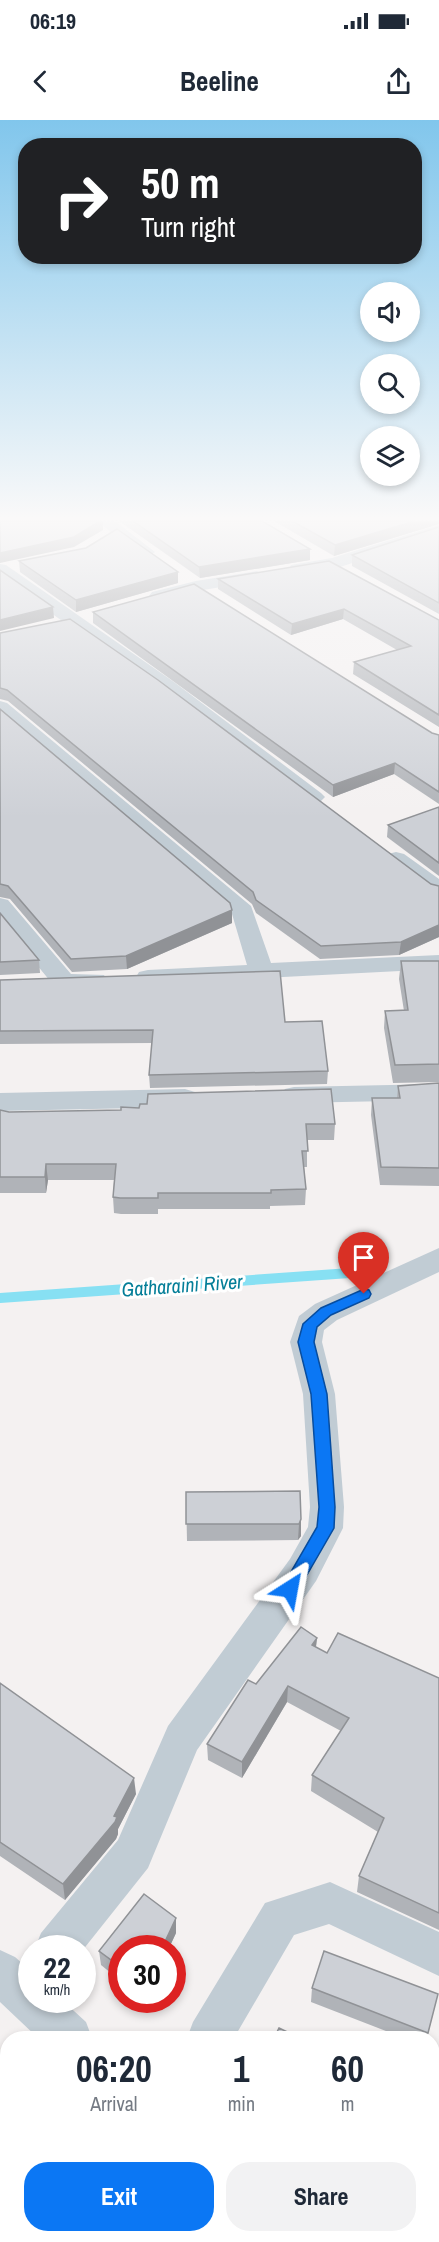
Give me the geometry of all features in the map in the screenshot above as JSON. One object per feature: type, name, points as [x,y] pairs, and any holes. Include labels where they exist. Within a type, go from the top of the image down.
[{"type":"street","points":[[54,625],[76,620]]},
{"type":"street","points":[[76,620],[329,808]]},
{"type":"street","points":[[0,706],[243,911],[261,969]]},
{"type":"street","points":[[377,845],[439,890]]},
{"type":"street","points":[[0,905],[64,982]]},
{"type":"street","points":[[32,983],[261,969],[439,962]]},
{"type":"street","points":[[273,1096],[439,1092]]},
{"type":"street","points":[[0,1102],[214,1097]]},
{"type":"street","points":[[68,1935],[133,1854],[182,1739],[303,1570],[325,1528],[327,1507],[319,1394],[306,1342],[310,1324],[326,1312],[439,1259]]},
{"type":"street","points":[[213,2031],[280,1918],[298,1910],[330,1902],[439,1954]]},
{"type":"street","points":[[47,2013],[64,2031]]},
{"type":"building","points":[[71,620],[158,680],[431,884],[439,886],[439,925],[401,942],[321,946],[256,900],[253,892],[7,690],[0,688],[0,633]]},
{"type":"building","points":[[104,620],[252,620],[432,733],[439,735],[439,792],[395,763],[333,785]]},
{"type":"building","points":[[285,620],[306,620],[292,624]]},
{"type":"building","points":[[364,620],[439,620],[439,715],[354,662],[411,646]]},
{"type":"building","points":[[0,709],[230,903],[232,910],[126,956],[71,959],[8,886],[0,884]]},
{"type":"building","points":[[439,807],[439,863],[388,825]]},
{"type":"building","points":[[0,913],[39,960],[0,962]]},
{"type":"building","points":[[401,961],[439,961],[439,1064],[395,1065],[385,1011],[408,1010]]},
{"type":"building","points":[[280,971],[285,1022],[322,1021],[328,1071],[149,1075],[153,1030],[0,1031],[0,980]]},
{"type":"building","points":[[439,1083],[439,1168],[381,1167],[372,1098],[400,1098],[398,1086]]},
{"type":"building","points":[[331,1089],[335,1124],[306,1124],[308,1151],[302,1151],[306,1189],[271,1190],[271,1193],[158,1193],[158,1198],[120,1198],[113,1197],[116,1164],[46,1164],[45,1177],[0,1177],[0,1110],[9,1112],[121,1110],[121,1107],[139,1108],[140,1104],[147,1104],[148,1094]]},
{"type":"building","points":[[300,1491],[301,1519],[299,1524],[186,1524],[186,1492]]},
{"type":"building","points":[[301,1627],[317,1638],[312,1645],[327,1653],[338,1633],[439,1678],[439,1913],[359,1876],[384,1818],[312,1775],[349,1718],[288,1686],[242,1762],[207,1744],[248,1680],[256,1684]]},
{"type":"building","points":[[0,1683],[134,1778],[114,1816],[117,1817],[115,1822],[63,1884],[0,1842]]},
{"type":"building","points":[[144,1894],[176,1918],[168,1935],[112,1935]]},
{"type":"building","points":[[108,1940],[108,1958],[99,1951]]},
{"type":"building","points":[[324,1951],[438,1994],[429,2031],[423,2031],[312,1988]]},
{"type":"waterway","name":"Gatharaini River","points":[[0,1298],[364,1272]]},
{"type":"route","points":[[290,1589],[303,1570],[325,1528],[327,1507],[319,1394],[306,1342],[310,1324],[326,1312],[364,1294]]}]
